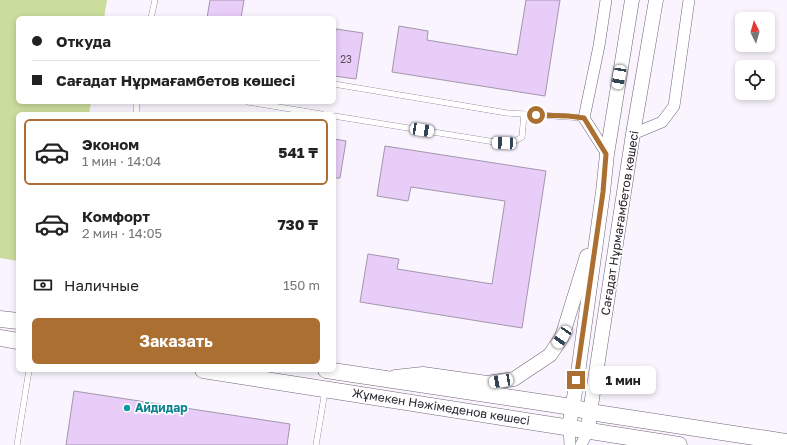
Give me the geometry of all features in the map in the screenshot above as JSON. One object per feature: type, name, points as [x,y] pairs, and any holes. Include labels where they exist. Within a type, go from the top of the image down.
[{"type":"main road","points":[[0,318],[16,321]]},
{"type":"main road","points":[[0,338],[16,341]]},
{"type":"main road","name":"Жұмекен Нәжімеденов көшесі","points":[[216,372],[679,445]]},
{"type":"main road","name":"Жұмекен Нәжімеденов көшесі","points":[[336,372],[572,407],[590,412],[787,442]]},
{"type":"street","points":[[606,0],[599,46],[584,118],[606,154]]},
{"type":"street","name":"Сағадат Нұрмағамбетов көшесі","points":[[570,445],[569,427],[603,192],[606,154],[632,0]]},
{"type":"street","name":"Сағадат Нұрмағамбетов көшесі","points":[[581,445],[588,431],[633,134],[656,0]]},
{"type":"street","points":[[633,134],[662,122],[674,106],[689,0]]},
{"type":"street","points":[[376,378],[423,374],[487,383],[514,379],[550,355],[562,337],[588,253],[603,192]]},
{"type":"lane","points":[[151,16],[155,0]]},
{"type":"lane","points":[[336,84],[507,113],[584,118]]},
{"type":"lane","points":[[260,104],[309,112]]},
{"type":"lane","points":[[336,116],[495,142],[512,143],[522,137],[524,114]]},
{"type":"lane","points":[[17,445],[29,372]]},
{"type":"lane","points":[[316,445],[325,389]]},
{"type":"green space","points":[[0,0],[107,0],[104,16],[16,16],[16,104],[91,104],[89,112],[16,112],[16,261],[0,258]]},
{"type":"building","points":[[210,0],[244,0],[241,16],[207,16]]},
{"type":"building","points":[[526,0],[560,0],[545,96],[392,72],[399,26],[428,31],[427,40],[517,55]]},
{"type":"building","points":[[336,29],[363,33],[356,79],[336,76]]},
{"type":"building","points":[[336,139],[346,141],[340,178],[336,178]]},
{"type":"building","points":[[385,146],[546,171],[522,328],[360,302],[368,254],[399,259],[397,269],[492,284],[505,201],[411,187],[408,201],[377,196]]},
{"type":"building","name":"Айдидар","points":[[74,391],[290,424],[287,445],[66,445]]},
{"type":"place","name":"Айдидар","points":[[127,408]]},
{"type":"route","points":[[536,115],[584,118],[596,135],[606,154],[603,192],[576,380]]}]
